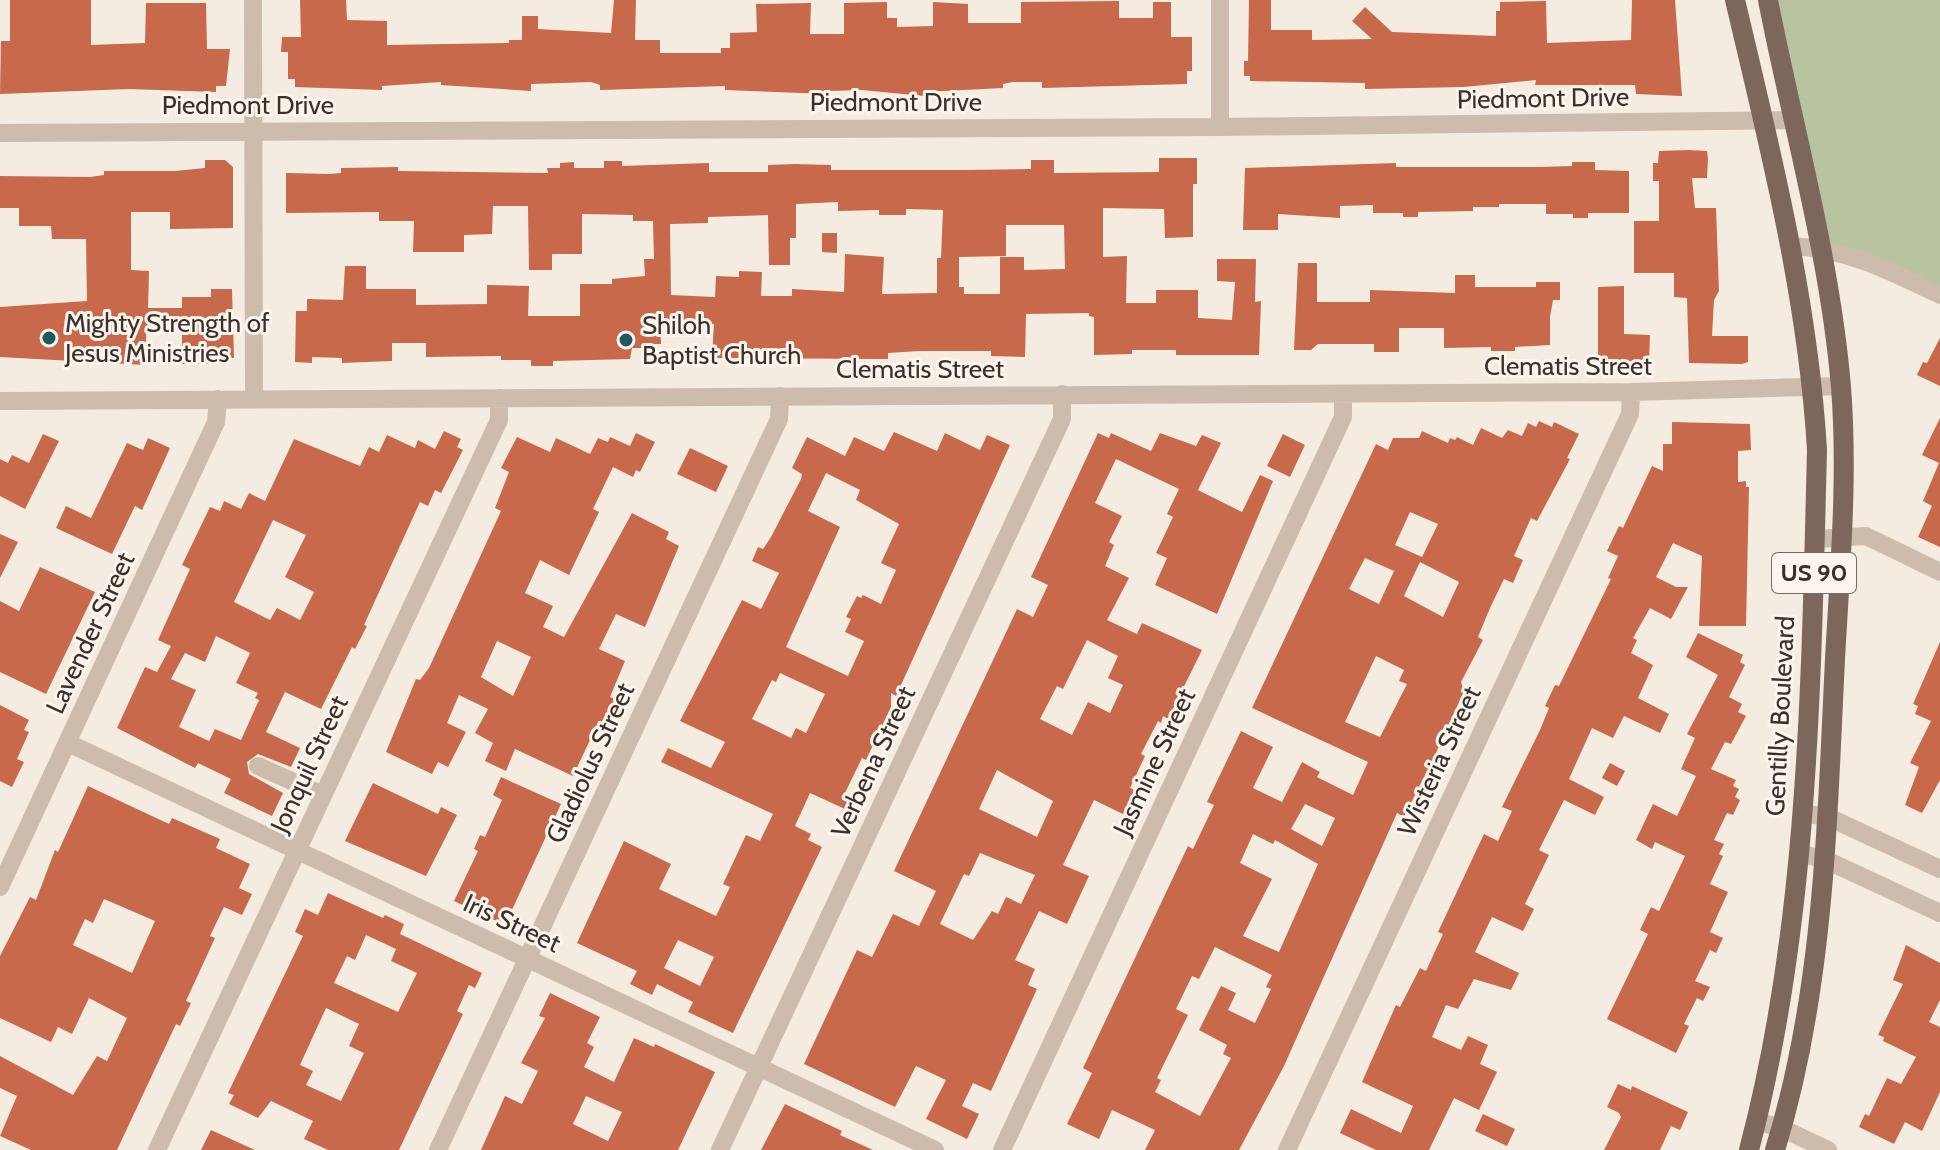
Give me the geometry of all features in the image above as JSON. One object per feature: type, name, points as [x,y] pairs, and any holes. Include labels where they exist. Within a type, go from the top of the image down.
[{"type":"main road","name":"Gentilly Boulevard","points":[[1735,0],[1790,246],[1813,388],[1815,539],[1799,853],[1781,1001],[1749,1150]]},
{"type":"main road","name":"Gentilly Boulevard","points":[[1768,0],[1791,120],[1821,247],[1841,386],[1842,536],[1826,860],[1813,976],[1775,1150]]},
{"type":"street","points":[[253,0],[254,398]]},
{"type":"street","points":[[1220,0],[1220,127]]},
{"type":"street","name":"Piedmont Drive","points":[[0,133],[1220,127],[1791,120]]},
{"type":"street","points":[[1790,246],[1821,247],[1855,255],[1940,295]]},
{"type":"street","name":"Clematis Street","points":[[0,401],[1631,392],[1841,386]]},
{"type":"street","name":"Wisteria Street","points":[[1287,1150],[1630,414],[1631,392]]},
{"type":"street","name":"Verbena Street","points":[[720,1150],[1062,419],[1062,394]]},
{"type":"street","name":"Jasmine Street","points":[[1002,1150],[1343,417],[1343,394]]},
{"type":"street","name":"Gladiolus Street","points":[[438,1150],[779,419],[780,396]]},
{"type":"street","name":"Jonquil Street","points":[[157,1150],[499,420],[499,398]]},
{"type":"street","name":"Lavender Street","points":[[0,887],[216,422],[218,399]]},
{"type":"street","points":[[1815,539],[1866,536],[1940,572]]},
{"type":"street","name":"Iris Street","points":[[68,743],[935,1150]]},
{"type":"street","points":[[258,766],[323,795]]},
{"type":"street","points":[[1802,813],[1828,817],[1940,869]]},
{"type":"street","points":[[1799,853],[1826,860],[1940,913]]},
{"type":"street","points":[[1756,1121],[1781,1128],[1828,1150]]},
{"type":"green space","points":[[1768,0],[1940,0],[1940,295],[1821,247]]},
{"type":"building","points":[[10,0],[91,0],[91,45],[145,43],[146,3],[206,3],[207,49],[230,49],[226,86],[216,86],[216,92],[129,89],[0,94],[1,41],[10,41]]},
{"type":"building","points":[[300,0],[346,0],[347,20],[387,21],[387,45],[509,43],[509,40],[522,40],[522,16],[538,16],[538,29],[611,33],[614,0],[636,0],[635,40],[660,40],[660,53],[721,53],[721,48],[730,48],[730,33],[757,32],[756,4],[811,3],[810,34],[844,34],[844,3],[887,2],[887,18],[897,18],[897,27],[933,26],[933,2],[968,4],[968,23],[1021,23],[1021,2],[1119,1],[1119,18],[1153,18],[1153,2],[1171,2],[1171,37],[1192,37],[1192,71],[1187,71],[1187,84],[1042,88],[1042,82],[1013,82],[1003,84],[1003,88],[924,92],[924,96],[862,90],[827,91],[827,94],[725,90],[725,86],[600,90],[600,85],[591,82],[531,84],[531,91],[441,85],[441,82],[382,86],[382,90],[295,87],[295,79],[288,79],[288,52],[281,52],[282,37],[301,37]]},
{"type":"building","points":[[1249,0],[1271,0],[1271,30],[1312,30],[1312,40],[1372,39],[1352,21],[1365,7],[1392,32],[1496,36],[1496,11],[1500,11],[1500,2],[1546,1],[1547,43],[1631,40],[1632,0],[1675,0],[1682,96],[1636,94],[1635,85],[1535,85],[1536,80],[1463,87],[1365,89],[1365,83],[1250,81],[1250,76],[1244,76],[1244,61],[1248,61]]},
{"type":"building","points":[[1659,151],[1707,151],[1708,159],[1707,178],[1692,178],[1695,208],[1716,208],[1719,291],[1714,300],[1712,336],[1748,336],[1748,362],[1742,364],[1689,363],[1687,298],[1674,297],[1674,273],[1634,273],[1634,221],[1659,221],[1659,181],[1653,181],[1653,163],[1658,163]]},
{"type":"building","points":[[1159,158],[1197,158],[1197,184],[1193,184],[1193,237],[1165,238],[1164,209],[1103,208],[1103,257],[1127,256],[1126,303],[1156,303],[1156,290],[1198,290],[1198,318],[1232,320],[1235,282],[1217,281],[1217,259],[1256,259],[1255,302],[1261,301],[1259,355],[1176,355],[1176,350],[1132,350],[1132,354],[1094,355],[1094,317],[1089,313],[1026,314],[1025,357],[991,356],[991,351],[919,351],[888,353],[888,359],[712,358],[714,324],[660,321],[661,344],[654,344],[654,348],[632,348],[630,359],[553,361],[553,366],[531,366],[531,360],[501,360],[501,356],[426,357],[426,343],[392,343],[392,361],[342,363],[342,358],[312,357],[312,363],[295,362],[296,311],[307,311],[307,299],[343,300],[345,266],[366,266],[366,289],[416,289],[416,305],[487,304],[487,285],[529,286],[528,316],[580,316],[580,284],[612,284],[612,279],[645,276],[644,259],[654,259],[653,221],[633,221],[633,215],[582,214],[582,254],[552,254],[552,270],[529,270],[528,206],[493,206],[492,234],[464,235],[464,252],[413,252],[414,221],[379,221],[379,212],[286,213],[286,173],[329,174],[341,173],[341,168],[398,167],[398,171],[548,173],[547,168],[560,168],[560,163],[574,162],[574,168],[604,168],[604,161],[622,161],[622,166],[709,163],[709,172],[768,172],[768,165],[795,164],[831,165],[831,170],[1031,169],[1031,160],[1054,160],[1054,173],[1159,172]],"holes":[[[838,202],[838,211],[879,210],[879,215],[906,215],[906,209],[943,210],[941,258],[937,258],[937,293],[882,294],[884,257],[845,254],[844,292],[792,289],[792,296],[761,296],[762,272],[739,271],[739,277],[716,276],[715,297],[671,295],[670,224],[708,223],[708,217],[768,215],[769,265],[790,265],[790,238],[796,238],[796,204]],[[1006,225],[1064,225],[1065,269],[1024,270],[1024,257],[1000,257],[1000,294],[964,294],[964,287],[959,287],[959,257],[1006,256]]]},
{"type":"building","points":[[205,160],[225,160],[233,167],[233,228],[170,229],[170,212],[131,212],[131,270],[149,271],[148,308],[182,308],[182,297],[211,297],[211,289],[232,289],[234,358],[208,358],[208,364],[182,364],[182,328],[146,329],[146,365],[0,357],[0,307],[87,301],[86,239],[52,239],[51,226],[19,226],[19,208],[0,208],[0,176],[90,177],[104,175],[104,171],[175,171],[205,168]]},
{"type":"building","points":[[1572,162],[1595,162],[1595,170],[1629,171],[1629,213],[1588,213],[1588,218],[1573,218],[1573,214],[1546,214],[1546,204],[1499,204],[1499,207],[1473,207],[1473,211],[1418,212],[1418,217],[1403,217],[1403,213],[1373,213],[1373,205],[1340,206],[1340,218],[1278,214],[1278,230],[1243,230],[1245,168],[1396,163],[1396,167],[1539,167],[1572,166]]},
{"type":"building","points":[[822,233],[837,233],[837,253],[822,252]]},
{"type":"building","points":[[1298,263],[1317,263],[1317,302],[1370,302],[1370,290],[1455,293],[1455,275],[1475,275],[1475,287],[1536,287],[1536,282],[1560,282],[1560,300],[1553,300],[1550,317],[1550,345],[1515,347],[1515,351],[1491,351],[1491,347],[1444,348],[1444,328],[1399,328],[1399,352],[1374,352],[1374,344],[1318,344],[1311,350],[1294,350]]},
{"type":"building","points":[[1624,286],[1624,334],[1650,335],[1649,362],[1598,362],[1598,287]]},
{"type":"building","points":[[1940,338],[1940,386],[1917,375]]},
{"type":"building","points":[[1940,418],[1940,547],[1918,537],[1932,506],[1923,501],[1939,463],[1922,455]]},
{"type":"building","points":[[1539,421],[1552,427],[1554,422],[1579,434],[1567,458],[1570,459],[1537,521],[1531,518],[1514,556],[1523,560],[1513,583],[1504,579],[1490,608],[1478,637],[1483,640],[1461,682],[1464,691],[1436,753],[1404,817],[1397,813],[1284,1066],[1239,1150],[1145,1150],[1155,1130],[1112,1110],[1099,1139],[1067,1124],[1092,1073],[1083,1068],[1188,846],[1193,849],[1214,805],[1207,802],[1241,731],[1273,747],[1253,788],[1282,802],[1302,762],[1320,772],[1317,777],[1353,795],[1368,762],[1252,708],[1376,444],[1388,450],[1393,438],[1419,438],[1422,431],[1448,443],[1450,438],[1455,440],[1457,437],[1473,445],[1481,428],[1502,438],[1508,430],[1522,436],[1528,423],[1536,427]],"holes":[[[1410,512],[1438,524],[1422,557],[1395,545]],[[1365,558],[1394,571],[1379,604],[1349,589]],[[1420,562],[1459,582],[1443,617],[1404,596]],[[1376,656],[1404,670],[1399,681],[1407,684],[1380,737],[1345,722]],[[1305,804],[1335,818],[1322,846],[1291,829]],[[1253,834],[1273,844],[1275,840],[1318,864],[1279,952],[1243,936],[1272,879],[1240,863]],[[1215,947],[1272,975],[1266,987],[1271,989],[1255,1023],[1228,1010],[1236,993],[1221,986],[1199,1030],[1227,1045],[1223,1054],[1231,1058],[1200,1116],[1155,1092],[1161,1080],[1157,1078],[1188,1015],[1176,1009],[1192,976],[1199,979]]]},
{"type":"building","points":[[1672,422],[1750,424],[1751,450],[1738,451],[1738,482],[1746,481],[1746,487],[1749,487],[1746,626],[1699,626],[1702,556],[1673,543],[1656,577],[1676,587],[1688,587],[1671,619],[1650,608],[1633,638],[1637,640],[1631,653],[1653,665],[1638,698],[1669,714],[1660,733],[1624,716],[1613,738],[1592,728],[1569,779],[1604,797],[1595,815],[1564,800],[1539,850],[1549,855],[1525,904],[1534,909],[1523,931],[1492,917],[1475,952],[1519,973],[1511,990],[1474,979],[1458,1009],[1446,1005],[1432,1037],[1461,1050],[1468,1036],[1488,1045],[1480,1064],[1497,1072],[1479,1110],[1454,1098],[1429,1150],[1376,1150],[1340,1133],[1351,1109],[1401,1133],[1413,1106],[1362,1082],[1396,1005],[1400,1007],[1420,968],[1426,971],[1443,934],[1438,932],[1484,834],[1498,841],[1512,811],[1502,807],[1540,730],[1549,708],[1545,706],[1555,685],[1559,686],[1611,579],[1608,578],[1618,556],[1607,551],[1619,526],[1623,528],[1652,466],[1663,471],[1663,444],[1672,444]]},
{"type":"building","points":[[444,431],[461,439],[457,447],[463,450],[441,493],[435,490],[428,506],[420,502],[364,625],[367,626],[355,649],[352,647],[321,709],[285,692],[266,732],[300,748],[291,767],[258,754],[247,762],[249,774],[283,793],[272,816],[224,793],[231,779],[198,763],[195,768],[117,728],[145,667],[157,672],[171,646],[158,640],[190,569],[182,565],[210,507],[220,511],[224,501],[241,509],[249,493],[265,501],[294,439],[360,466],[369,447],[379,452],[387,435],[415,448],[418,440],[435,449]],"holes":[[[273,520],[306,535],[285,577],[314,592],[300,620],[277,608],[270,620],[234,602]],[[216,636],[250,653],[236,683],[258,693],[255,698],[259,700],[241,740],[215,729],[209,741],[179,727],[196,690],[171,679],[185,653],[205,662]]]},
{"type":"building","points":[[894,432],[937,451],[945,433],[980,450],[987,435],[1010,445],[896,696],[891,693],[891,707],[866,760],[862,758],[845,793],[851,796],[845,809],[810,793],[795,826],[811,834],[808,840],[822,847],[733,1033],[688,1012],[693,1002],[657,984],[652,995],[630,984],[637,971],[577,943],[624,841],[671,864],[659,889],[716,916],[730,887],[723,884],[746,835],[760,841],[773,814],[661,762],[668,748],[711,768],[725,742],[680,721],[742,600],[761,609],[779,573],[752,561],[758,547],[763,549],[771,537],[801,479],[802,474],[792,468],[807,437],[845,456],[854,437],[884,451]],"holes":[[[826,473],[860,490],[856,500],[899,524],[881,563],[896,570],[881,604],[863,595],[861,598],[857,596],[846,617],[851,619],[845,632],[864,641],[848,676],[786,647],[840,527],[808,511]],[[780,673],[825,694],[806,733],[796,728],[791,738],[752,719],[772,680],[776,682]],[[678,940],[714,957],[700,986],[664,968]]]},
{"type":"building","points":[[636,433],[655,442],[640,472],[636,470],[633,477],[613,467],[593,509],[599,512],[569,575],[540,560],[525,593],[553,606],[543,627],[564,637],[632,513],[669,532],[666,539],[679,546],[645,627],[616,614],[599,649],[625,661],[610,697],[618,700],[607,724],[599,721],[573,776],[515,749],[506,771],[485,761],[493,743],[475,733],[488,709],[459,695],[447,723],[466,732],[448,767],[438,762],[432,774],[386,752],[416,679],[420,680],[429,668],[501,511],[495,508],[509,472],[501,468],[517,437],[550,452],[556,438],[590,454],[598,438],[608,442],[610,437],[630,446]],"holes":[[[497,641],[531,657],[513,696],[481,677]]]},
{"type":"building","points":[[1098,433],[1109,438],[1111,433],[1151,451],[1160,433],[1196,446],[1202,435],[1221,443],[1198,490],[1242,512],[1260,475],[1273,481],[1217,614],[1155,585],[1167,558],[1156,553],[1173,517],[1167,514],[1179,489],[1116,459],[1095,503],[1122,516],[1109,542],[1114,545],[1105,566],[1129,578],[1107,620],[1137,634],[1142,623],[1202,650],[1168,719],[1163,716],[1161,723],[1158,721],[1141,754],[1145,756],[1130,788],[1135,790],[1123,814],[1094,800],[1063,865],[1089,876],[1067,924],[1039,911],[1015,960],[1035,969],[1028,985],[1037,989],[991,1091],[973,1083],[962,1106],[979,1114],[967,1139],[926,1119],[946,1080],[916,1066],[895,1107],[804,1064],[857,950],[872,957],[893,914],[919,926],[936,891],[894,871],[1017,609],[1033,617],[1048,585],[1031,577]],"holes":[[[1087,640],[1118,656],[1108,678],[1123,685],[1110,713],[1088,702],[1072,735],[1040,719],[1057,686],[1063,689]],[[997,770],[1053,801],[1037,837],[979,809]],[[980,853],[1035,875],[1021,904],[1006,897],[998,914],[992,911],[973,940],[940,924],[964,874],[969,876]]]},
{"type":"building","points":[[43,434],[59,441],[25,509],[0,496],[0,459],[8,463],[12,455],[29,463]]},
{"type":"building","points":[[1283,434],[1305,445],[1290,477],[1267,466]]},
{"type":"building","points":[[148,438],[170,448],[142,510],[135,506],[112,554],[56,528],[66,506],[91,518],[127,443],[143,450]]},
{"type":"building","points":[[690,448],[728,466],[716,492],[677,474]]},
{"type":"building","points":[[0,534],[18,542],[0,578]]},
{"type":"building","points":[[40,567],[95,592],[46,694],[0,672],[0,601],[19,611]]},
{"type":"building","points":[[1698,633],[1743,655],[1740,662],[1745,665],[1729,697],[1742,704],[1738,712],[1746,716],[1731,744],[1725,742],[1711,769],[1736,780],[1733,786],[1739,789],[1735,797],[1740,800],[1733,815],[1727,813],[1714,840],[1724,844],[1719,854],[1723,856],[1710,884],[1728,892],[1710,932],[1723,938],[1716,953],[1710,950],[1695,981],[1710,987],[1703,1001],[1697,998],[1684,1024],[1689,1026],[1676,1053],[1607,1019],[1648,934],[1640,930],[1651,907],[1659,911],[1685,856],[1655,842],[1652,849],[1636,840],[1653,804],[1677,816],[1696,776],[1681,769],[1695,738],[1687,734],[1718,675],[1686,657]]},
{"type":"building","points":[[1940,642],[1940,780],[1922,813],[1905,805],[1919,767],[1910,763],[1931,721],[1915,714],[1918,706],[1913,704]]},
{"type":"building","points":[[0,705],[29,720],[24,730],[29,732],[17,759],[24,762],[12,787],[0,781]]},
{"type":"building","points":[[1610,763],[1625,771],[1617,786],[1602,778]]},
{"type":"building","points":[[501,777],[561,804],[505,925],[454,901],[478,851],[474,849],[480,835],[485,837],[502,800],[493,795]]},
{"type":"building","points":[[373,783],[438,814],[441,807],[457,815],[426,876],[345,841]]},
{"type":"building","points":[[88,786],[169,824],[172,818],[220,839],[216,848],[250,864],[239,888],[252,894],[242,915],[224,907],[210,936],[215,938],[186,1001],[191,1003],[180,1026],[176,1024],[117,1150],[31,1150],[0,1136],[17,1096],[0,1088],[0,1056],[73,1095],[97,1056],[107,1061],[127,1018],[89,998],[72,1034],[58,1027],[51,1042],[0,1018],[0,956],[30,897],[36,900],[55,850],[58,852]],"holes":[[[104,899],[155,921],[132,973],[73,945],[85,919],[93,923]]]},
{"type":"building","points":[[328,893],[404,924],[400,934],[482,973],[475,988],[469,985],[457,1011],[463,1014],[399,1150],[328,1150],[304,1139],[313,1121],[271,1101],[258,1118],[229,1104],[234,1095],[228,1093],[303,936],[295,932],[305,909],[318,915]],"holes":[[[366,935],[396,949],[391,961],[417,973],[398,1012],[334,983],[347,956],[355,960]],[[326,1008],[359,1024],[349,1046],[364,1053],[341,1101],[306,1085],[313,1071],[300,1065]]]},
{"type":"building","points":[[1906,945],[1940,963],[1940,1000],[1929,1022],[1940,1027],[1940,1092],[1922,1131],[1905,1122],[1894,1144],[1859,1127],[1865,1114],[1869,1116],[1887,1078],[1901,1084],[1916,1057],[1883,1041],[1884,1037],[1878,1035],[1903,984],[1893,980]]},
{"type":"building","points":[[550,993],[600,1017],[587,1043],[594,1047],[584,1067],[614,1082],[634,1038],[654,1047],[655,1044],[715,1072],[678,1150],[481,1150],[505,1096],[522,1104],[538,1071],[521,1063],[545,1018],[539,1016]],"holes":[[[586,1096],[622,1112],[608,1141],[573,1124]]]},
{"type":"building","points":[[1618,1084],[1631,1090],[1632,1086],[1688,1112],[1680,1130],[1671,1126],[1660,1150],[1604,1150],[1621,1117],[1607,1107]]},
{"type":"building","points":[[785,1104],[842,1131],[840,1135],[873,1150],[761,1150]]},
{"type":"building","points":[[1483,1114],[1515,1129],[1507,1146],[1475,1131]]},
{"type":"building","points":[[211,1130],[255,1150],[201,1150]]},
{"type":"place","name":"Mighty Strength of Jesus Ministries","points":[[49,338]]},
{"type":"place","name":"Shiloh Baptist Church","points":[[626,340]]}]
